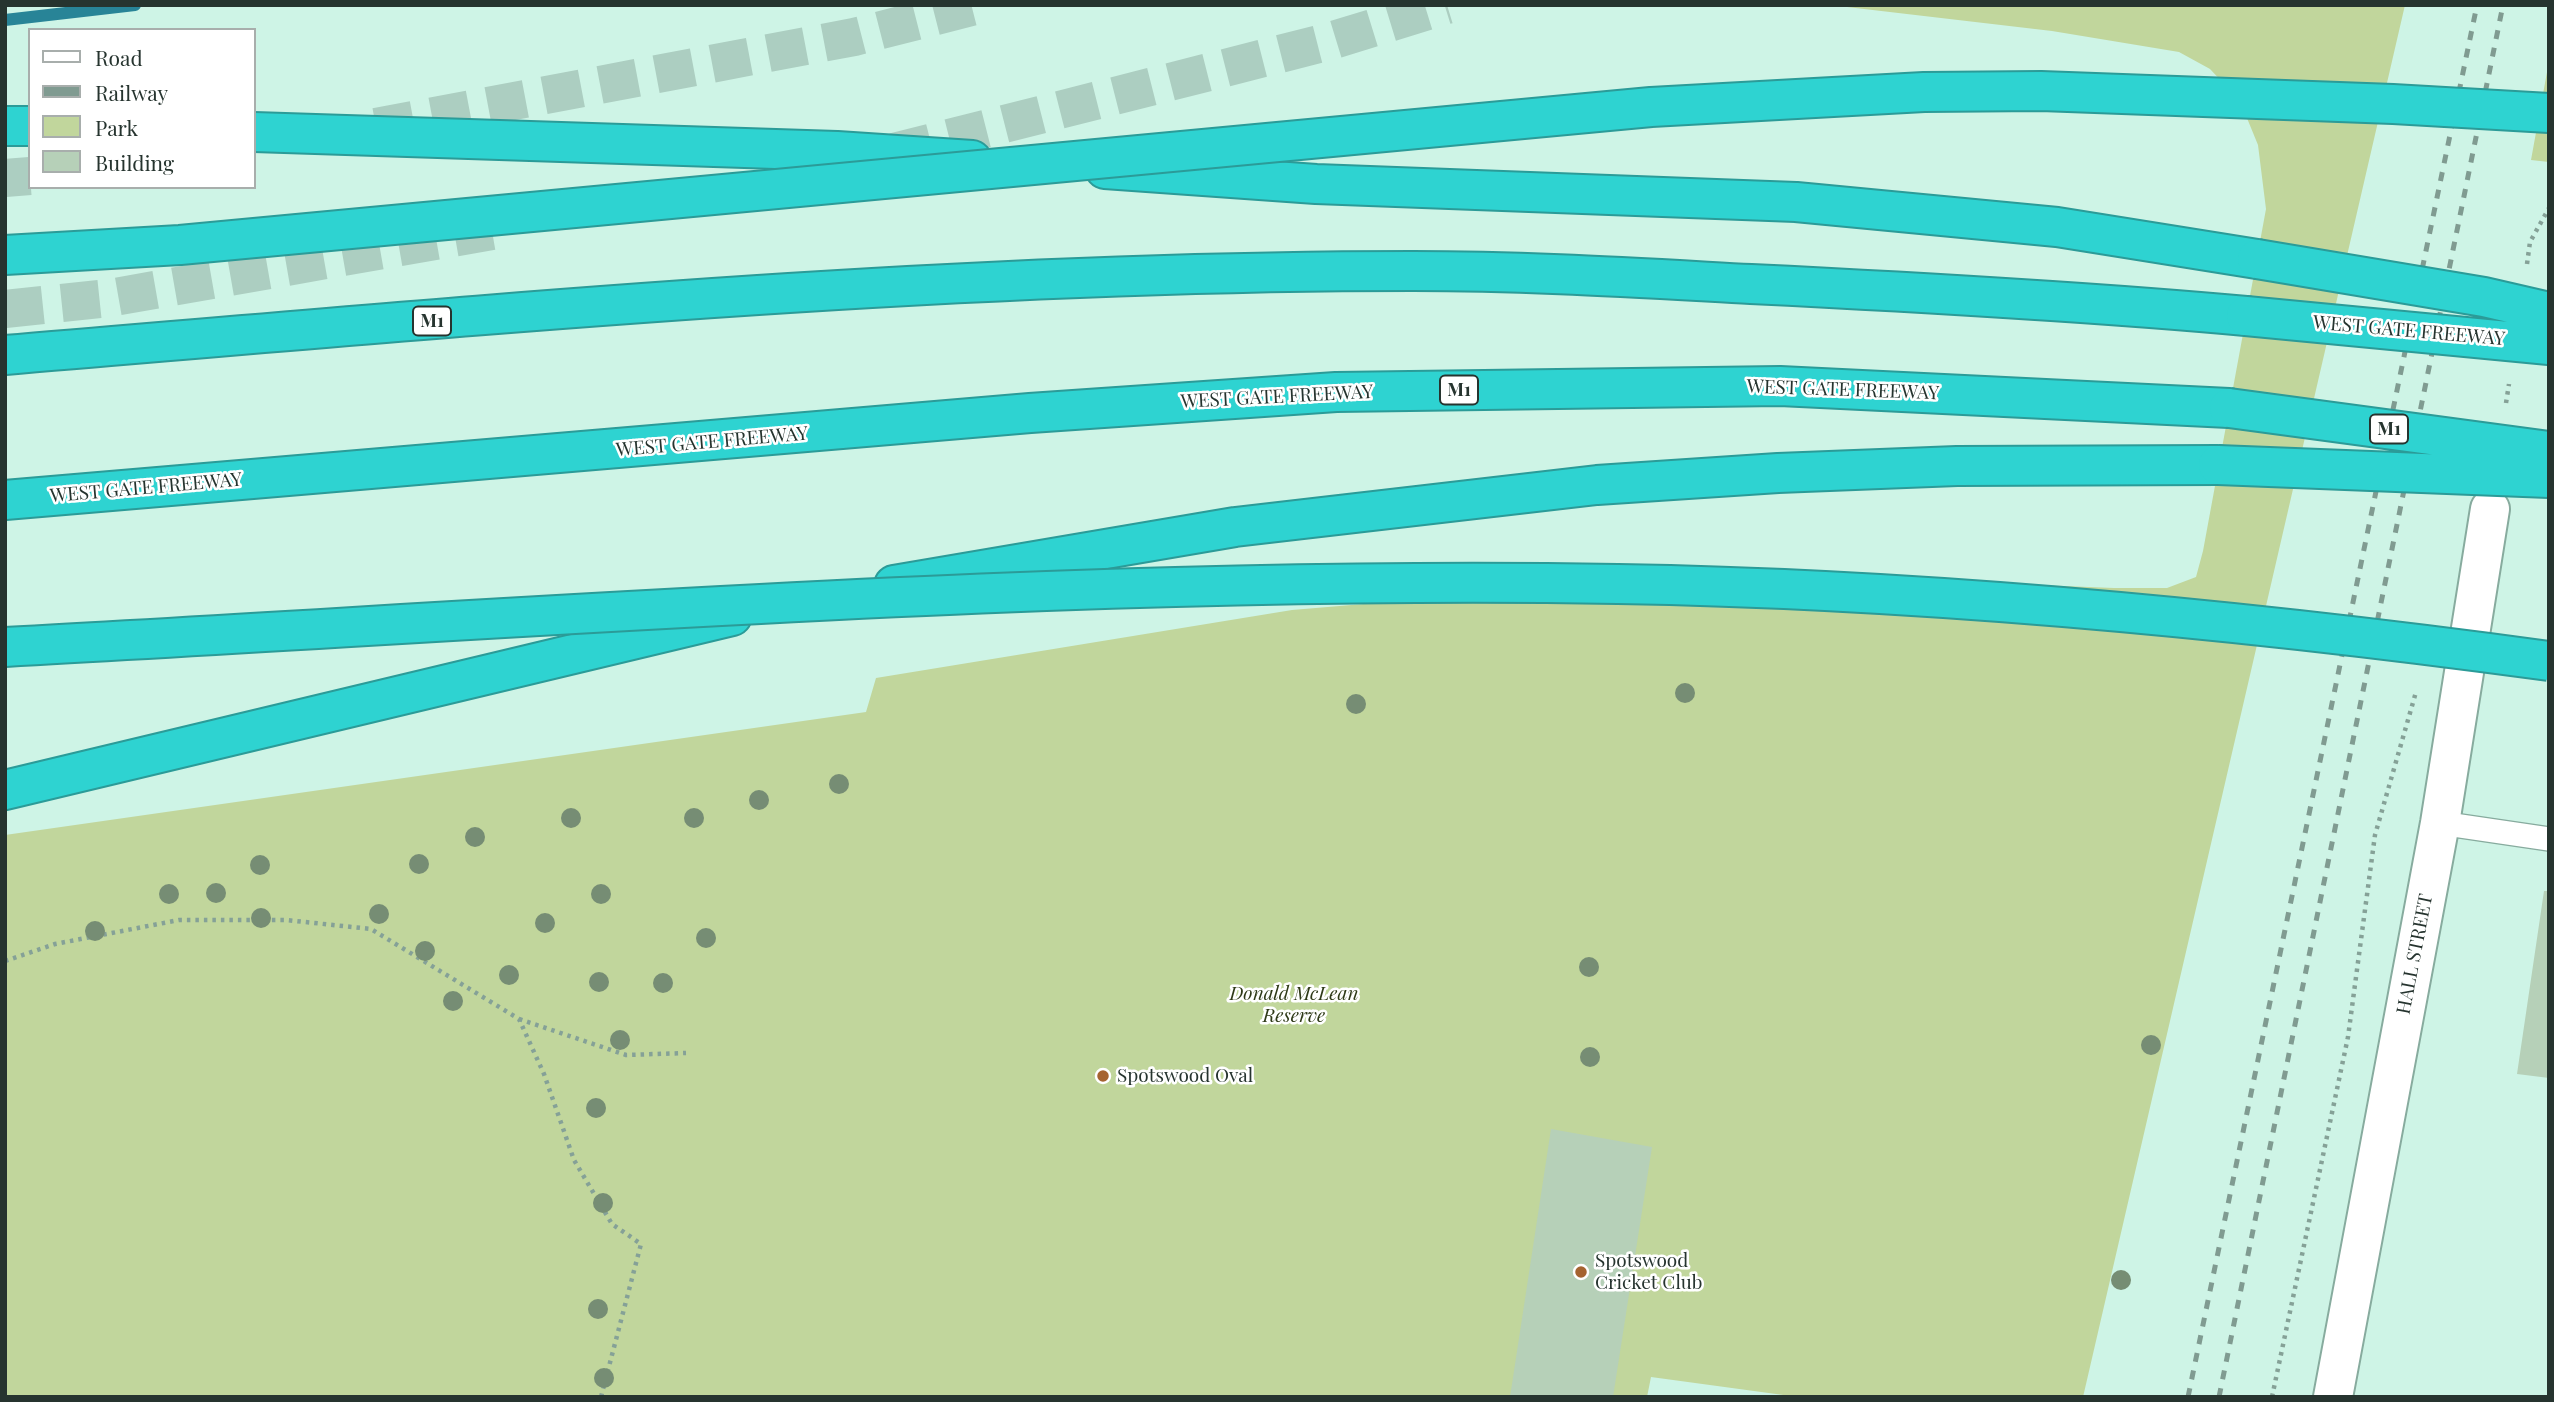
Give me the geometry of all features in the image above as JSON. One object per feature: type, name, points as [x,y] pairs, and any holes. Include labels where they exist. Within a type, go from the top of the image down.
[{"type":"highway","points":[[5,255],[180,245],[1692,104],[1924,92],[2041,91],[2393,104],[2549,113]]},
{"type":"highway","points":[[5,126],[28,126]]},
{"type":"highway","points":[[256,132],[836,151],[1317,184],[1796,202],[2057,227],[2484,297],[2549,312]]},
{"type":"highway","name":"WEST GATE FREEWAY","points":[[5,355],[728,297],[1102,277],[1387,272],[1571,275],[1976,295],[2246,316],[2549,345]]},
{"type":"highway","name":"WEST GATE FREEWAY","points":[[5,500],[1030,413],[1336,392],[1780,386],[2229,408],[2549,451]]},
{"type":"highway","points":[[5,790],[200,741],[798,601],[1235,527],[1597,485],[1764,474],[1957,466],[2218,465],[2549,478]]},
{"type":"highway","points":[[5,647],[1127,586],[1617,584],[1894,594],[2196,618],[2390,639],[2549,661]]},
{"type":"street","name":"HALL STREET","points":[[2333,1397],[2440,823],[2490,509]]},
{"type":"lane","points":[[2440,823],[2549,839]]},
{"type":"path","points":[[2272,1397],[2348,1038],[2375,835],[2420,678]]},
{"type":"path","points":[[5,961],[55,944],[179,920],[286,920],[371,929],[519,1019],[626,1055],[686,1053]]},
{"type":"path","points":[[519,1019],[544,1074],[574,1160],[612,1224],[641,1244],[601,1397]]},
{"type":"green space","name":"Donald McLean Reserve","points":[[1830,5],[2405,5],[2083,1397],[1798,1397],[1651,1377],[1647,1397],[5,1397],[5,835],[866,712],[876,678],[1292,610],[1733,573],[2114,588],[2167,588],[2196,577],[2266,209],[2258,145],[2240,101],[2210,69],[2179,52],[2052,31]]},
{"type":"green space","points":[[2549,61],[2549,162],[2531,160]]},
{"type":"building","points":[[2544,891],[2549,891],[2549,1078],[2517,1074]]},
{"type":"building","name":"Spotswood Cricket Club","points":[[1551,1129],[1652,1147],[1613,1397],[1510,1397]]},
{"type":"waterway","points":[[5,20],[135,5]]},
{"type":"tunnel","points":[[376,127],[854,37],[979,5]]},
{"type":"tunnel","points":[[894,152],[1327,42],[1447,5]]},
{"type":"tunnel","points":[[5,178],[28,176]]},
{"type":"tunnel","points":[[5,309],[109,298],[492,231]]},
{"type":"railway","points":[[2188,1397],[2477,5]]},
{"type":"railway","points":[[2219,1397],[2503,5]]},
{"type":"place","name":"Spotswood Oval","points":[[1103,1076]]},
{"type":"place","name":"Spotswood Cricket Club","points":[[1581,1272]]}]
